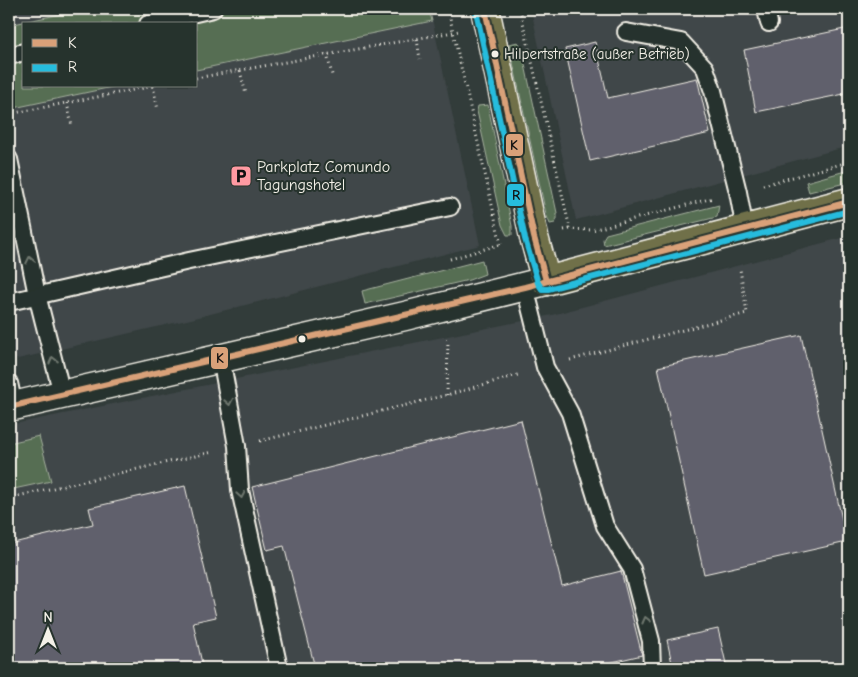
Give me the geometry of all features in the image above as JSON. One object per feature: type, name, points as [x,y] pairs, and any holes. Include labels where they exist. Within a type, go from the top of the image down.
[{"type":"main road","points":[[485,9],[534,237],[535,284],[849,202]]},
{"type":"street","points":[[10,399],[62,394],[535,284]]},
{"type":"lane","points":[[157,22],[214,9]]},
{"type":"lane","points":[[626,32],[681,42],[705,68],[714,91],[745,230]]},
{"type":"lane","points":[[9,56],[22,53]]},
{"type":"lane","points":[[9,159],[37,295],[62,394]]},
{"type":"lane","points":[[9,302],[450,207]]},
{"type":"lane","points":[[535,284],[544,367],[570,413],[605,526],[632,569],[651,641],[652,668]]},
{"type":"lane","points":[[221,358],[237,446],[240,490],[279,668]]},
{"type":"path","points":[[448,9],[500,245]]},
{"type":"path","points":[[520,9],[570,229]]},
{"type":"path","points":[[198,78],[453,32]]},
{"type":"path","points":[[417,39],[420,59]]},
{"type":"path","points":[[327,54],[332,75]]},
{"type":"path","points":[[240,70],[246,94]]},
{"type":"path","points":[[9,114],[143,88]]},
{"type":"path","points":[[153,88],[158,110]]},
{"type":"path","points":[[67,103],[72,126]]},
{"type":"path","points":[[562,231],[570,229],[592,230],[849,162]]},
{"type":"path","points":[[450,259],[506,244]]},
{"type":"path","points":[[9,498],[237,446],[447,395],[747,313],[740,269]]},
{"type":"path","points":[[447,395],[448,336]]},
{"type":"shaded area","name":"Parkplatz Comundo Tagungshotel","points":[[9,9],[430,9],[480,245],[191,319],[9,361]]},
{"type":"shaded area","points":[[531,9],[849,9],[849,146],[576,220]]},
{"type":"shaded area","points":[[849,236],[849,668],[9,668],[9,425],[552,315]]},
{"type":"green space","points":[[85,9],[429,9],[432,21],[198,70],[198,22],[23,22]]},
{"type":"green space","points":[[22,22],[22,88],[108,88],[9,109],[9,25]]},
{"type":"green space","points":[[518,42],[521,46],[557,213],[555,223],[550,224],[546,214],[509,44]]},
{"type":"green space","points":[[488,105],[512,226],[512,235],[507,235],[502,225],[477,111],[478,106]]},
{"type":"green space","points":[[849,170],[849,182],[809,192],[806,182]]},
{"type":"green space","points":[[719,205],[717,217],[604,245],[603,239],[606,234]]},
{"type":"green space","points":[[482,260],[485,274],[469,280],[365,304],[362,291]]},
{"type":"green space","points":[[39,436],[51,481],[9,490],[9,443]]},
{"type":"building","points":[[849,28],[849,93],[756,112],[744,50]]},
{"type":"building","points":[[595,42],[608,98],[697,78],[710,133],[590,161],[565,49]]},
{"type":"building","points":[[801,335],[847,542],[704,574],[658,367]]},
{"type":"building","points":[[521,420],[562,586],[621,571],[642,655],[587,668],[315,668],[284,546],[267,550],[252,487]]},
{"type":"building","points":[[185,486],[216,617],[193,622],[203,668],[9,668],[9,544],[93,524],[89,508]]},
{"type":"building","points":[[718,629],[727,668],[673,668],[667,640]]},
{"type":"transit line","name":"K","points":[[485,9],[534,237],[546,281]]},
{"type":"transit line","name":"R","points":[[476,11],[525,239],[538,283],[542,289],[849,211]]},
{"type":"transit line","name":"K","points":[[9,407],[525,287],[849,202]]},
{"type":"place","name":"Hilpertstraße (außer Betrieb)","points":[[495,54]]},
{"type":"place","name":"Parkplatz Comundo Tagungshotel","points":[[241,176]]}]
